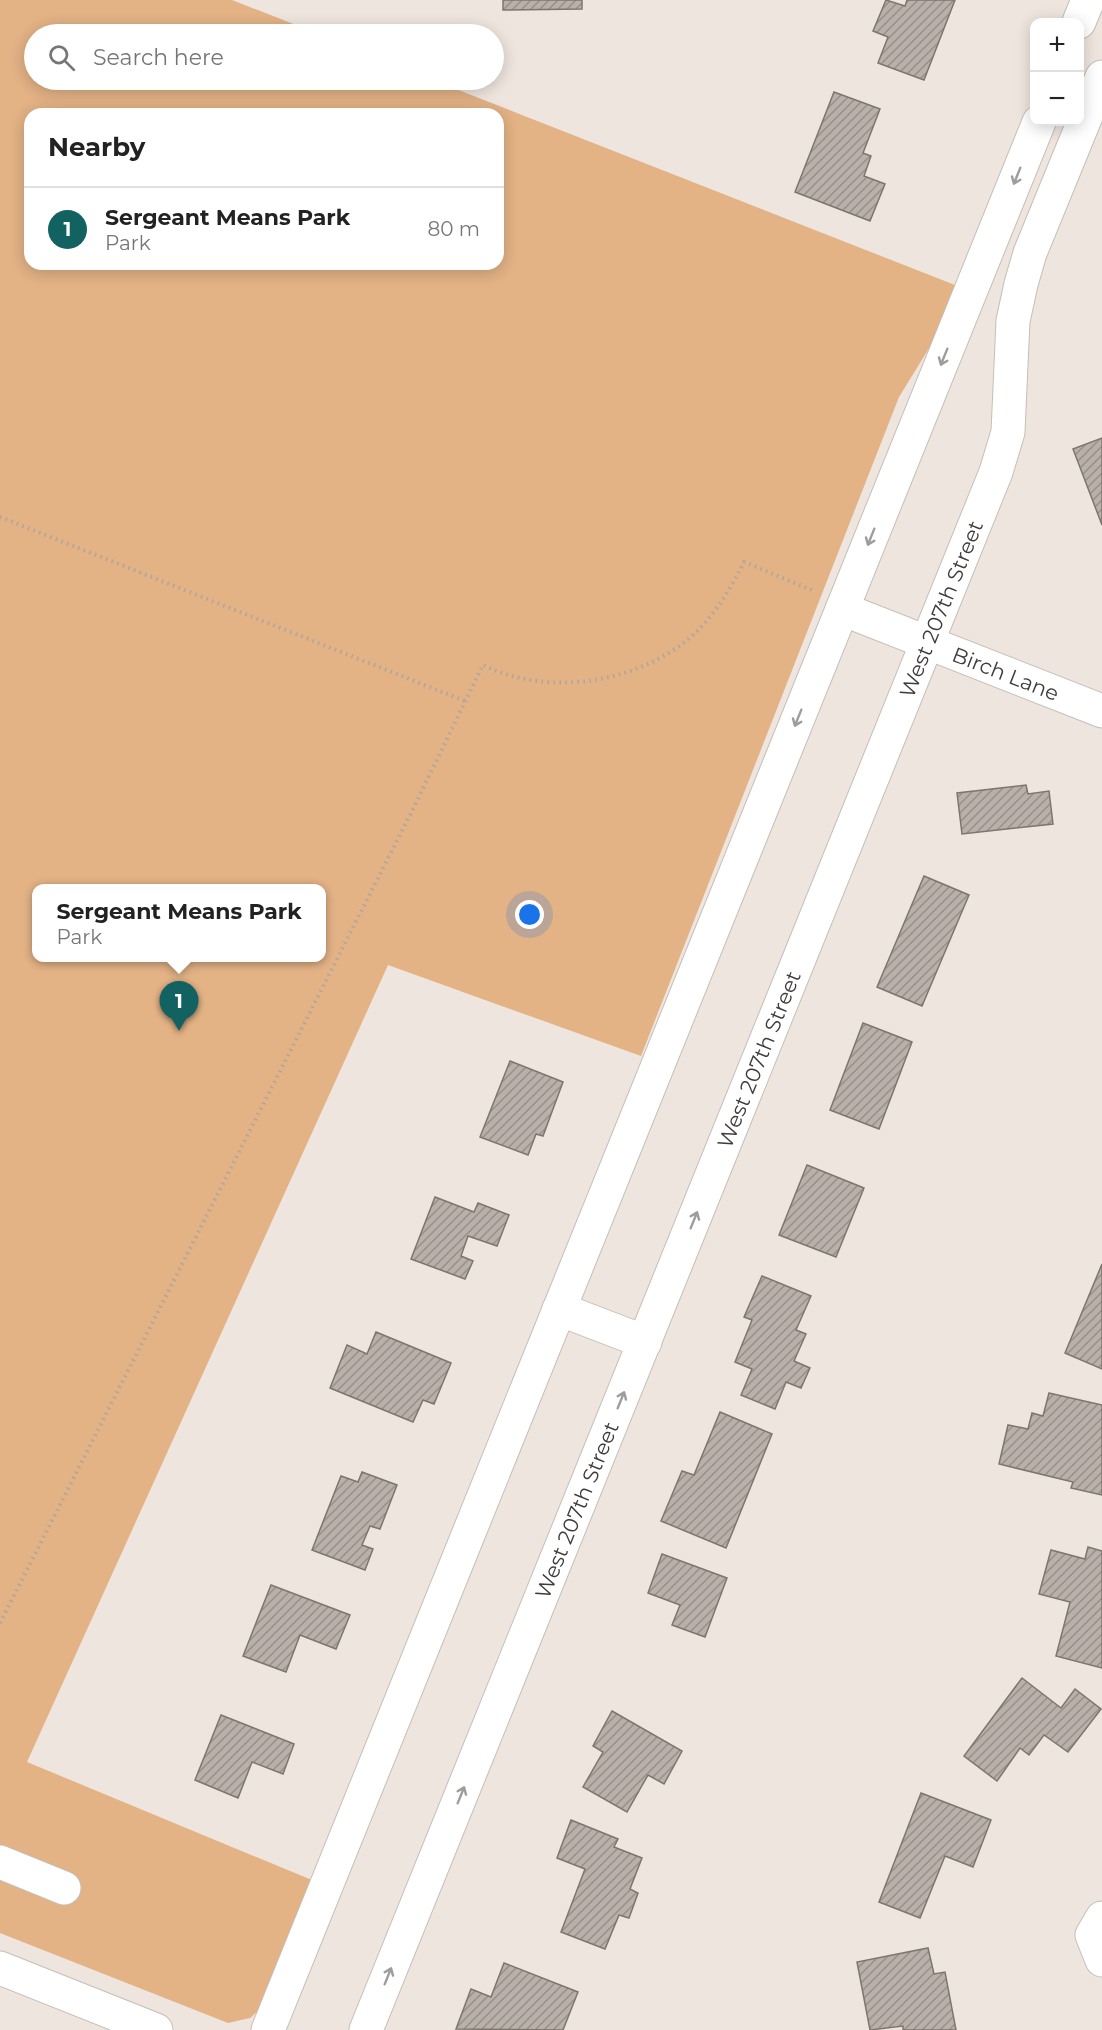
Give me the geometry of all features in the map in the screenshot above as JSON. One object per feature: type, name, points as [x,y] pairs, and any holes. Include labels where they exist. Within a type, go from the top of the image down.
[{"type":"street","points":[[1081,18],[1088,0],[1102,6]]},
{"type":"street","name":"West 207th Street","points":[[366,2030],[996,472],[1008,432],[1013,321],[1030,253],[1102,76]]},
{"type":"street","points":[[268,2030],[1037,126]]},
{"type":"street","name":"Birch Lane","points":[[842,609],[1102,711]]},
{"type":"street","points":[[559,1309],[645,1342]]},
{"type":"street","points":[[0,1862],[64,1888]]},
{"type":"street","points":[[1102,1918],[1092,1935],[1102,1960]]},
{"type":"street","points":[[0,1968],[156,2030]]},
{"type":"path","points":[[0,516],[465,701]]},
{"type":"path","points":[[0,1623],[483,665],[519,679],[550,684],[607,677],[661,656],[690,637],[711,616],[729,591],[744,562],[828,598],[842,609]]},
{"type":"shaded area","points":[[0,0],[232,0],[293,24],[24,24],[24,90],[458,90],[960,287],[939,332],[899,397],[641,1056],[388,965],[27,1762],[319,1883],[271,2000],[250,2018],[228,2023],[0,1933]]},
{"type":"building","points":[[503,0],[582,0],[582,9],[503,10]]},
{"type":"building","points":[[886,0],[905,6],[907,0],[955,0],[924,80],[878,63],[888,37],[873,31]]},
{"type":"building","points":[[834,92],[880,109],[863,153],[871,156],[864,176],[885,184],[870,221],[795,192]]},
{"type":"building","points":[[1102,438],[1102,525],[1073,449]]},
{"type":"building","points":[[1026,785],[1028,794],[1049,791],[1053,824],[962,834],[957,793]]},
{"type":"building","points":[[924,876],[969,895],[922,1006],[877,987]]},
{"type":"building","points":[[863,1023],[912,1042],[879,1129],[830,1110]]},
{"type":"building","points":[[510,1061],[563,1082],[543,1136],[536,1134],[528,1155],[480,1137]]},
{"type":"building","points":[[807,1165],[864,1188],[836,1257],[779,1235]]},
{"type":"building","points":[[435,1197],[474,1212],[478,1203],[509,1215],[497,1246],[468,1236],[461,1256],[473,1261],[465,1279],[411,1259]]},
{"type":"building","points":[[1102,1264],[1102,1369],[1065,1353]]},
{"type":"building","points":[[762,1276],[811,1296],[796,1330],[806,1334],[794,1361],[810,1368],[801,1388],[786,1382],[775,1409],[741,1395],[752,1369],[735,1362],[752,1320],[744,1317]]},
{"type":"building","points":[[376,1332],[451,1363],[434,1404],[423,1400],[413,1422],[330,1388],[347,1345],[367,1354]]},
{"type":"building","points":[[1049,1393],[1102,1405],[1102,1495],[1071,1488],[1073,1482],[999,1464],[1008,1425],[1028,1429],[1032,1413],[1043,1416]]},
{"type":"building","points":[[720,1412],[772,1434],[726,1548],[661,1521],[682,1471],[694,1475]]},
{"type":"building","points":[[362,1472],[397,1485],[380,1529],[370,1526],[362,1545],[373,1549],[365,1570],[312,1550],[341,1476],[358,1482]]},
{"type":"building","points":[[1088,1547],[1102,1551],[1102,1668],[1056,1656],[1070,1602],[1039,1594],[1051,1550],[1085,1559]]},
{"type":"building","points":[[662,1554],[727,1578],[705,1637],[672,1625],[680,1605],[648,1593]]},
{"type":"building","points":[[271,1585],[350,1615],[336,1649],[300,1635],[286,1672],[243,1656]]},
{"type":"building","points":[[1022,1678],[1061,1708],[1075,1689],[1101,1709],[1068,1752],[1044,1735],[1029,1755],[1020,1748],[997,1781],[964,1756]]},
{"type":"building","points":[[612,1711],[682,1751],[664,1784],[648,1775],[627,1812],[583,1787],[603,1752],[593,1746]]},
{"type":"building","points":[[221,1715],[294,1744],[283,1774],[252,1762],[238,1798],[195,1780]]},
{"type":"building","points":[[921,1793],[991,1820],[973,1867],[945,1856],[920,1918],[879,1902]]},
{"type":"building","points":[[571,1820],[618,1839],[614,1847],[642,1858],[630,1889],[638,1893],[629,1918],[619,1915],[605,1949],[561,1932],[585,1869],[557,1858]]},
{"type":"building","points":[[928,1948],[934,1974],[945,1972],[956,2030],[903,2030],[903,2026],[870,2030],[857,1962]]},
{"type":"building","points":[[504,1963],[578,1992],[563,2030],[456,2029],[471,1989],[491,1997]]},
{"type":"place","name":"Sergeant Means Park","points":[[179,1031]]}]
